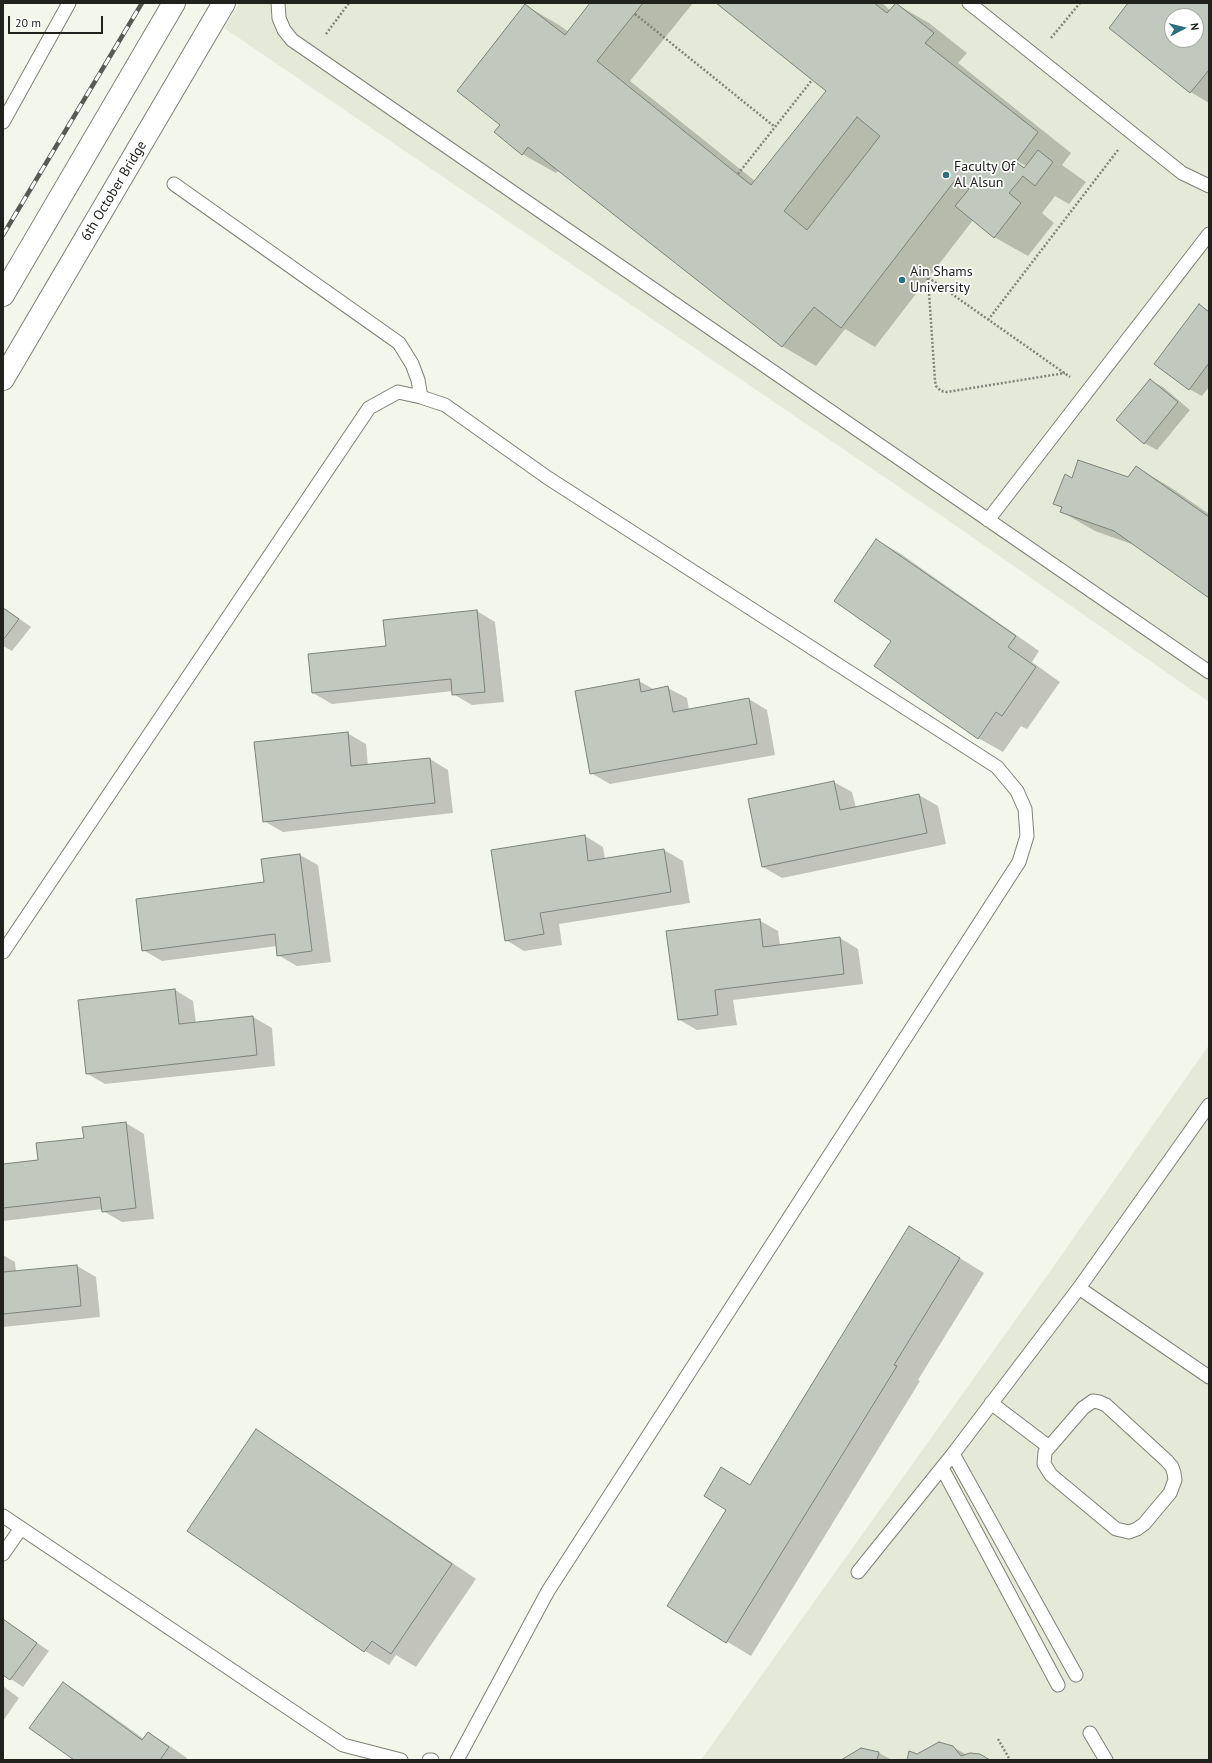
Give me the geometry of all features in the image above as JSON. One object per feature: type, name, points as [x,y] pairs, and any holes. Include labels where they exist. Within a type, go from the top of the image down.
[{"type":"highway","points":[[3,294],[174,3]]},
{"type":"highway","name":"6th October Bridge","points":[[3,379],[224,3]]},
{"type":"lane","points":[[3,122],[69,3]]},
{"type":"lane","points":[[278,3],[279,18],[284,30],[292,40],[1209,672]]},
{"type":"lane","points":[[969,3],[1182,173],[1209,186]]},
{"type":"lane","points":[[174,184],[399,343],[412,364],[418,380],[421,397]]},
{"type":"lane","points":[[988,520],[1209,234]]},
{"type":"lane","points":[[3,952],[370,408],[398,392],[421,397],[445,405],[548,478],[997,768],[1017,790],[1025,809],[1027,836],[1020,862],[548,1591],[456,1760]]},
{"type":"lane","points":[[858,1572],[953,1454],[1079,1288],[1209,1105]]},
{"type":"lane","points":[[1079,1288],[1209,1377]]},
{"type":"lane","points":[[1093,1401],[1099,1402],[1106,1405],[1172,1466],[1175,1480],[1173,1487],[1138,1529],[1129,1532],[1121,1531],[1116,1529],[1051,1475],[1044,1464],[1045,1452],[1049,1447],[1087,1404],[1093,1401]]},
{"type":"lane","points":[[991,1403],[1049,1447]]},
{"type":"lane","points":[[953,1454],[1076,1675]]},
{"type":"lane","points":[[942,1468],[1058,1685]]},
{"type":"lane","points":[[3,1516],[343,1745],[401,1760]]},
{"type":"lane","points":[[3,1554],[21,1528]]},
{"type":"lane","points":[[1090,1733],[1106,1760]]},
{"type":"path","points":[[312,54],[349,3]]},
{"type":"path","points":[[1036,56],[1080,3]]},
{"type":"path","points":[[635,14],[775,127]]},
{"type":"path","points":[[738,174],[812,80]]},
{"type":"path","points":[[988,320],[1131,132]]},
{"type":"path","points":[[912,266],[1089,390]]},
{"type":"path","points":[[928,278],[935,380],[936,386],[941,391],[947,392],[1065,373]]},
{"type":"path","points":[[998,1739],[1010,1760]]},
{"type":"shaded area","name":"Ain Shams University","points":[[240,3],[1209,3],[1209,702],[949,521],[224,28]]},
{"type":"shaded area","points":[[1209,1045],[1209,1760],[701,1760],[1051,1270]]},
{"type":"building","name":"Faculty Of Al Alsun","points":[[590,3],[643,3],[597,61],[751,185],[826,91],[716,3],[874,3],[887,13],[896,3],[934,33],[925,43],[1038,132],[1016,162],[1024,168],[1038,150],[1053,162],[1035,186],[1023,176],[1009,193],[1021,203],[994,238],[955,206],[969,189],[956,179],[841,328],[814,307],[782,347],[528,147],[522,155],[494,132],[500,125],[457,91],[525,4],[565,35]],"holes":[[[857,117],[880,136],[807,230],[784,211]]]},
{"type":"building","points":[[1128,3],[1209,3],[1209,70],[1190,93],[1109,28]]},
{"type":"building","points":[[1199,304],[1209,312],[1209,363],[1189,390],[1154,364]]},
{"type":"building","points":[[1150,379],[1178,402],[1144,444],[1116,420]]},
{"type":"building","points":[[1078,460],[1128,477],[1136,466],[1209,517],[1209,598],[1114,531],[1060,512],[1062,507],[1053,504],[1065,474],[1072,478]]},
{"type":"building","points":[[876,539],[1016,636],[1008,647],[1036,667],[1002,716],[996,712],[978,739],[874,666],[891,641],[834,601]]},
{"type":"building","points":[[3,608],[19,619],[3,640]]},
{"type":"building","points":[[477,610],[485,692],[452,695],[451,679],[312,693],[308,654],[386,646],[383,620]]},
{"type":"building","points":[[639,679],[641,692],[668,686],[673,712],[749,698],[757,744],[590,774],[575,691]]},
{"type":"building","points":[[348,732],[351,766],[430,758],[435,803],[263,822],[254,742]]},
{"type":"building","points":[[834,781],[840,810],[919,794],[927,833],[762,867],[748,799]]},
{"type":"building","points":[[585,835],[588,861],[664,849],[671,892],[540,913],[544,934],[505,941],[491,850]]},
{"type":"building","points":[[300,854],[312,951],[277,956],[275,934],[142,951],[136,899],[264,882],[261,859]]},
{"type":"building","points":[[760,919],[763,947],[840,937],[844,974],[715,990],[718,1015],[678,1020],[666,931]]},
{"type":"building","points":[[175,989],[179,1024],[253,1016],[257,1055],[86,1074],[78,1000]]},
{"type":"building","points":[[126,1122],[136,1208],[102,1212],[100,1197],[3,1208],[3,1164],[38,1160],[36,1143],[84,1138],[82,1127]]},
{"type":"building","points":[[909,1226],[960,1258],[894,1365],[897,1366],[726,1643],[667,1606],[726,1510],[704,1496],[721,1467],[750,1485]]},
{"type":"building","points":[[77,1265],[81,1306],[3,1314],[3,1272]]},
{"type":"building","points":[[256,1429],[452,1564],[391,1654],[372,1641],[364,1652],[187,1531]]},
{"type":"building","points":[[3,1619],[37,1643],[10,1680],[3,1675]]},
{"type":"building","points":[[63,1682],[142,1740],[148,1732],[169,1747],[160,1760],[74,1760],[29,1728]]},
{"type":"building","points":[[939,1742],[953,1746],[961,1756],[970,1753],[980,1754],[990,1760],[907,1760],[909,1751],[917,1754]]},
{"type":"building","points":[[861,1748],[879,1752],[877,1760],[841,1760]]},
{"type":"railway","points":[[3,235],[142,3]]},
{"type":"place","name":"Faculty Of Al Alsun","points":[[946,175]]},
{"type":"place","name":"Ain Shams University","points":[[902,280]]}]
